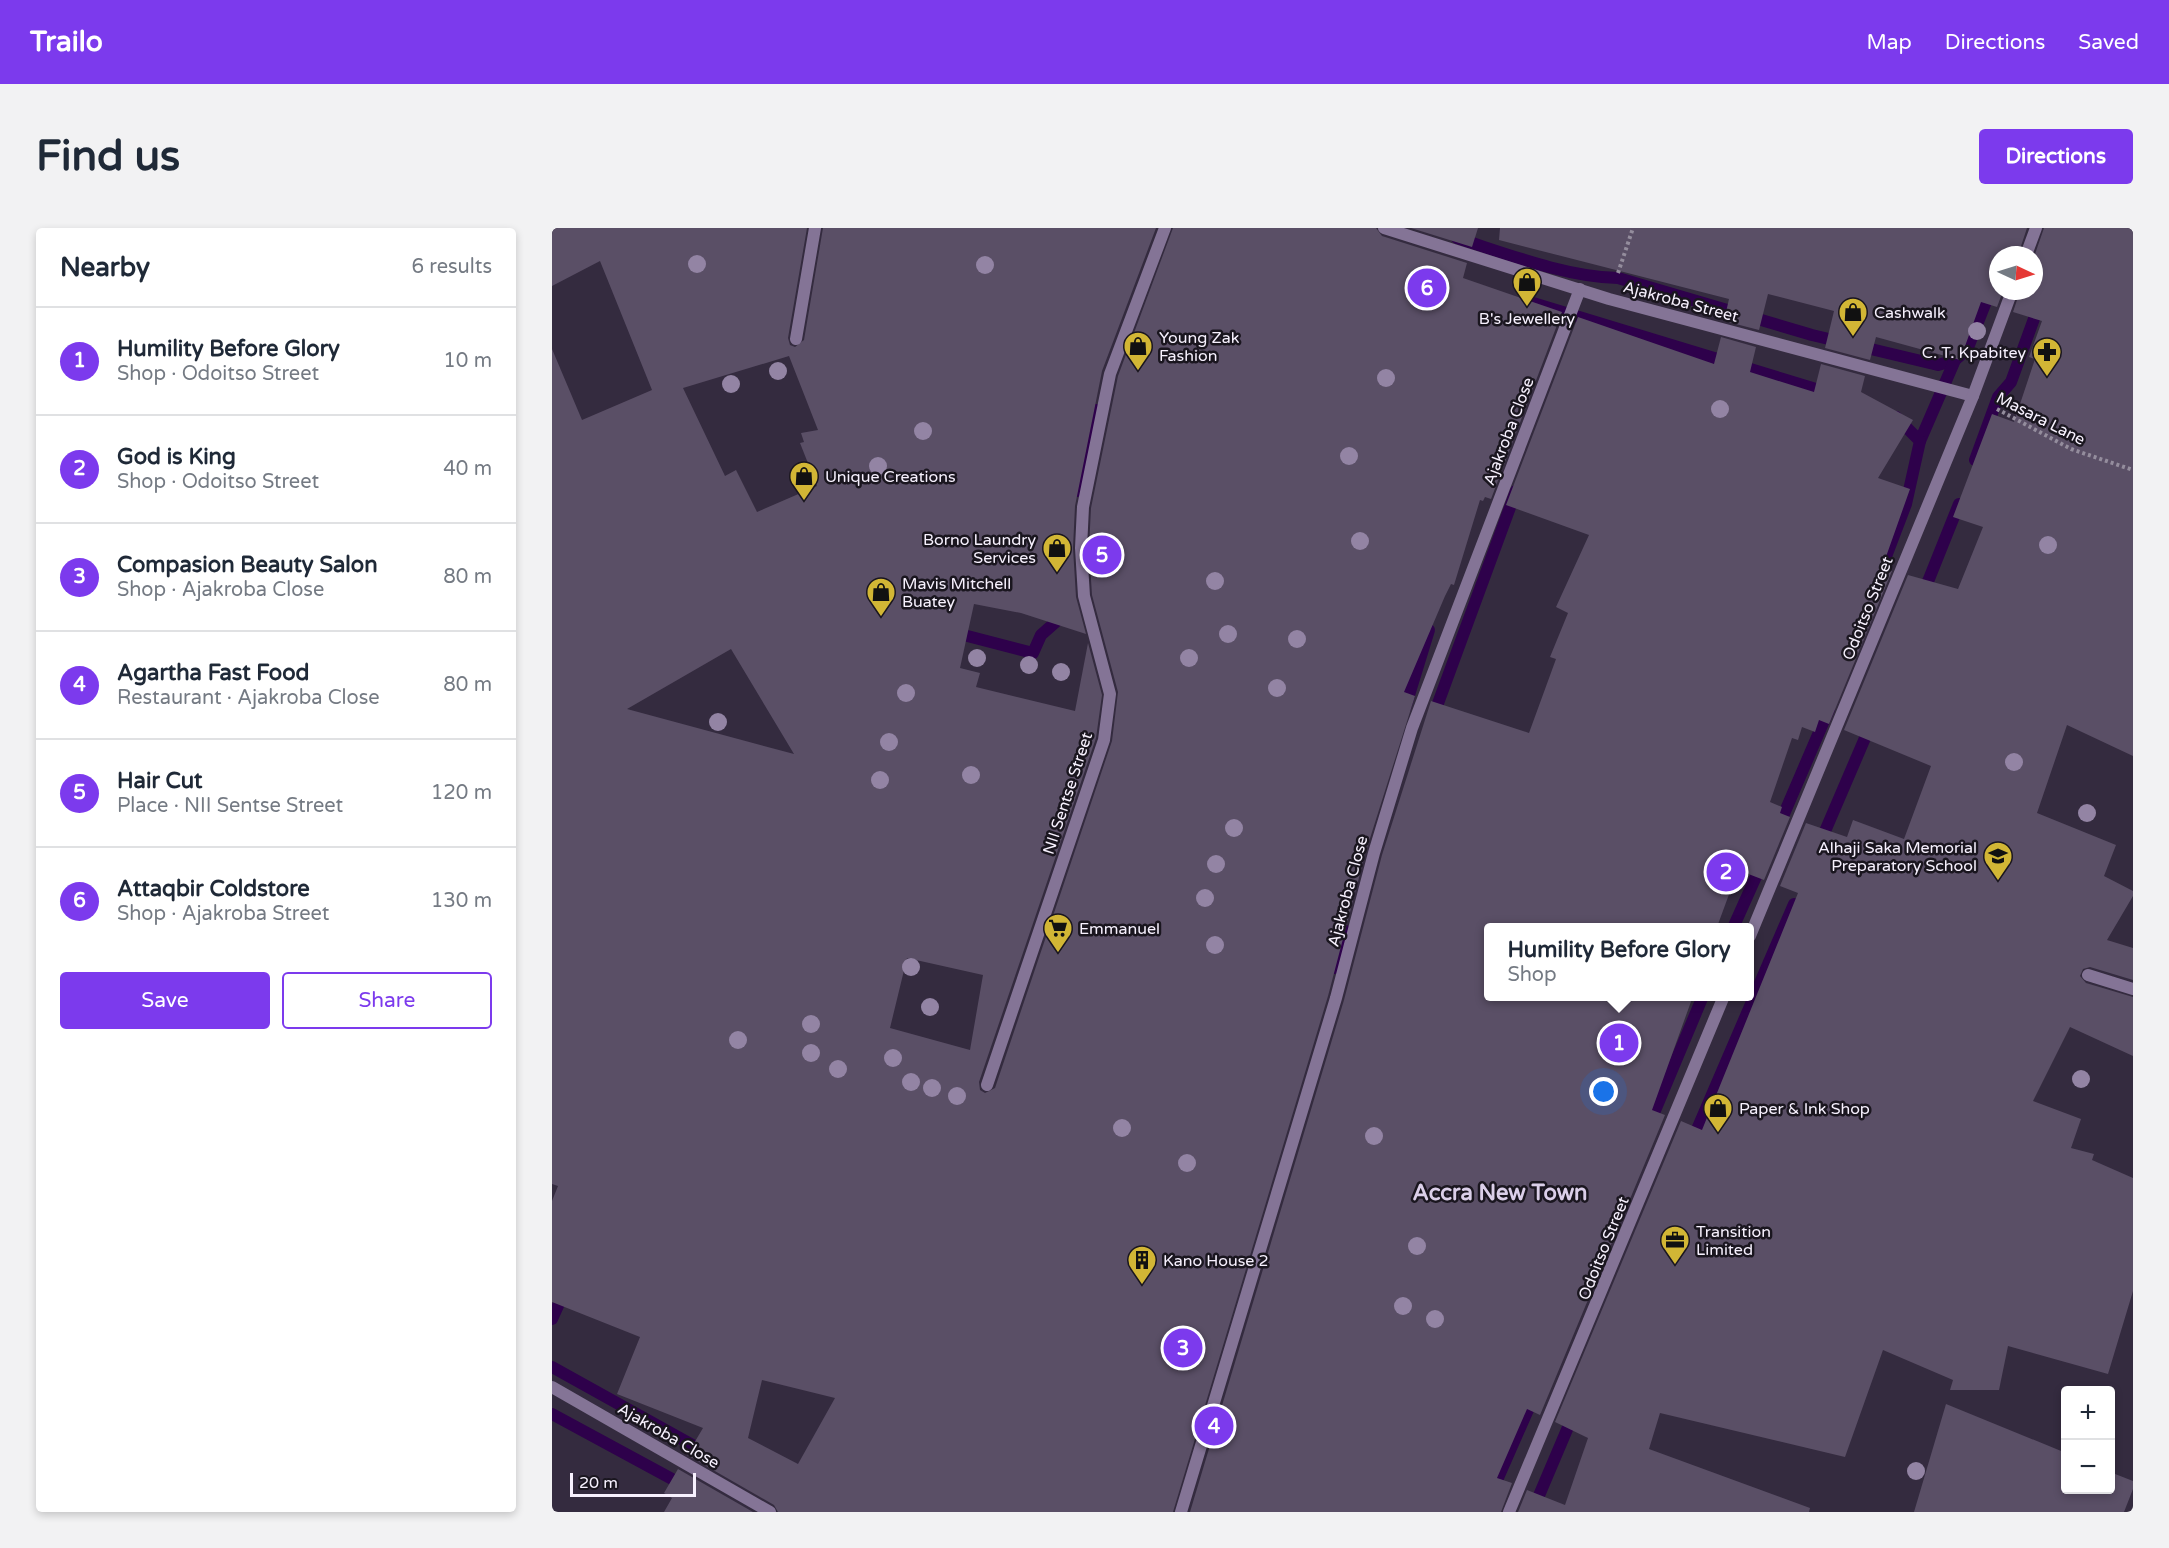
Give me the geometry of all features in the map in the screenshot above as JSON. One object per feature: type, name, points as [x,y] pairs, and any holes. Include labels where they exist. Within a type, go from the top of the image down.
[{"type":"street","points":[[796,339],[815,228]]},
{"type":"street","name":"NII Sentse Street","points":[[987,1084],[1104,740],[1110,694],[1084,596],[1081,548],[1083,507],[1110,374],[1164,228]]},
{"type":"street","name":"Ajakroba Street","points":[[1384,228],[1609,298],[1972,396]]},
{"type":"street","points":[[2029,246],[2036,228]]},
{"type":"street","name":"Ajakroba Close","points":[[1181,1512],[1336,998],[1374,853],[1412,728],[1580,289]]},
{"type":"street","name":"Odoitso Street","points":[[1754,924],[1972,396],[2009,300]]},
{"type":"street","points":[[2088,975],[2133,989]]},
{"type":"street","name":"Odoitso Street","points":[[1509,1512],[1722,1001]]},
{"type":"street","name":"Ajakroba Close","points":[[552,1387],[770,1512]]},
{"type":"path","points":[[1609,298],[1633,228]]},
{"type":"path","name":"Masara Lane","points":[[1972,396],[2071,449],[2133,470]]},
{"type":"building","points":[[552,228],[807,228],[788,338],[790,345],[795,347],[804,340],[823,228],[1156,228],[1102,371],[1075,506],[1073,548],[1076,597],[1086,634],[1021,613],[974,604],[960,668],[980,673],[976,687],[1075,711],[1088,643],[1102,695],[1096,738],[979,1082],[980,1090],[985,1093],[995,1088],[1112,741],[1118,692],[1092,595],[1089,548],[1091,508],[1118,376],[1173,228],[1376,228],[1382,236],[1467,263],[1463,278],[1562,312],[1491,499],[1485,497],[1483,501],[1480,500],[1454,585],[1451,584],[1445,596],[1404,692],[1415,696],[1366,851],[1328,996],[1173,1512],[778,1512],[774,1505],[687,1455],[703,1428],[617,1394],[640,1337],[552,1302],[552,1201],[558,1186],[552,1184],[552,349],[582,420],[652,390],[600,261],[552,286]],"holes":[[[789,356],[818,430],[801,433],[804,442],[800,443],[817,486],[757,512],[736,470],[725,476],[683,388]],[[731,649],[794,754],[627,709]],[[907,958],[983,975],[970,1050],[890,1028]],[[762,1380],[835,1398],[798,1464],[748,1438]]]},
{"type":"building","points":[[1411,228],[1478,228],[1472,247]]},
{"type":"building","points":[[1500,228],[2027,228],[2021,246],[1989,246],[1989,300],[2000,300],[1997,307],[1981,302],[1960,360],[1876,337],[1870,360],[1825,348],[1834,311],[1768,294],[1759,330],[1724,321],[1729,299],[1499,240]]},
{"type":"building","points":[[2044,228],[2133,228],[2133,756],[2067,725],[2037,813],[2116,845],[2104,876],[2133,891],[2133,896],[2107,940],[2133,948],[2133,980],[2090,967],[2083,969],[2080,976],[2086,983],[2133,997],[2133,1056],[2070,1027],[2033,1101],[2081,1119],[2071,1148],[2094,1154],[2092,1160],[2133,1178],[2133,1291],[2108,1374],[2008,1346],[1999,1390],[1950,1390],[1953,1380],[1883,1350],[1845,1457],[1660,1413],[1649,1449],[1810,1508],[1809,1512],[1518,1512],[1527,1490],[1565,1505],[1588,1438],[1555,1422],[1681,1121],[1702,1130],[1798,893],[1780,886],[1806,823],[1847,837],[1853,820],[1904,839],[1931,766],[1844,730],[1908,575],[1958,589],[1983,527],[1953,517],[1992,414],[2014,422],[2035,359],[2029,357],[2042,321],[2013,312],[2017,300],[2043,300],[2043,246],[2038,246]]},
{"type":"building","points":[[1578,317],[1714,364],[1721,337],[1756,347],[1750,372],[1814,392],[1821,364],[1865,376],[1861,392],[1913,420],[1878,478],[1910,489],[1882,568],[1892,571],[1829,724],[1819,720],[1815,732],[1802,727],[1798,740],[1792,738],[1770,802],[1782,807],[1780,813],[1790,817],[1764,880],[1738,870],[1718,923],[1484,923],[1484,1001],[1691,1001],[1652,1110],[1665,1115],[1540,1415],[1527,1409],[1497,1478],[1512,1483],[1501,1512],[1190,1512],[1344,1000],[1382,855],[1431,701],[1529,733],[1556,659],[1550,657],[1568,613],[1556,607],[1589,535],[1506,505]]},
{"type":"building","points":[[1946,1404],[2061,1451],[2061,1494],[2115,1494],[2115,1474],[2133,1481],[2133,1489],[2124,1512],[1914,1512]]},
{"type":"building","points":[[678,1469],[753,1512],[664,1512],[672,1498],[664,1493]]},
{"type":"waterway","points":[[1457,238],[1557,269],[1598,277],[1618,278],[1812,335],[1938,365],[1955,360],[1967,350],[1989,294]]},
{"type":"waterway","points":[[1533,303],[1829,393]]},
{"type":"waterway","points":[[1975,460],[1998,397],[2011,382],[2039,305]]},
{"type":"waterway","points":[[1920,441],[1955,360]]},
{"type":"waterway","points":[[1076,491],[1096,410]]},
{"type":"waterway","points":[[1877,580],[1906,504],[1920,441],[1896,417]]},
{"type":"waterway","points":[[1433,717],[1516,491]]},
{"type":"waterway","points":[[1923,594],[1959,504]]},
{"type":"waterway","points":[[952,632],[1033,653],[1041,635],[1058,620],[1062,611]]},
{"type":"waterway","points":[[1405,708],[1429,630]]},
{"type":"waterway","points":[[1778,828],[1829,709]]},
{"type":"waterway","points":[[1820,843],[1871,724]]},
{"type":"waterway","points":[[1735,923],[1762,863]]},
{"type":"waterway","points":[[1754,997],[1794,904]]},
{"type":"waterway","points":[[1334,968],[1344,930]]},
{"type":"waterway","points":[[1649,1125],[1701,1001]]},
{"type":"waterway","points":[[1692,1141],[1752,1001]]},
{"type":"waterway","points":[[552,1319],[565,1290]]},
{"type":"waterway","points":[[552,1367],[705,1452]]},
{"type":"waterway","points":[[1483,1512],[1534,1396]]},
{"type":"waterway","points":[[1532,1512],[1574,1413]]},
{"type":"waterway","points":[[552,1414],[685,1486]]},
{"type":"place","name":"Attaqbir Coldstore","points":[[1427,288]]},
{"type":"place","name":"B's Jewellery","points":[[1527,308]]},
{"type":"place","name":"Cashwalk","points":[[1853,338]]},
{"type":"place","name":"Young Zak Fashion","points":[[1138,372]]},
{"type":"place","name":"C. T. Kpabitey","points":[[2047,378]]},
{"type":"place","name":"Unique Creations","points":[[804,502]]},
{"type":"place","name":"Hair Cut","points":[[1102,555]]},
{"type":"place","name":"Borno Laundry Services","points":[[1057,574]]},
{"type":"place","name":"Mavis Mitchell Buatey","points":[[881,618]]},
{"type":"place","name":"God is King","points":[[1726,872]]},
{"type":"place","name":"Alhaji Saka Memorial Preparatory School","points":[[1998,882]]},
{"type":"place","name":"Emmanuel","points":[[1058,954]]},
{"type":"place","name":"Humility Before Glory","points":[[1619,1043]]},
{"type":"place","name":"Paper & Ink Shop","points":[[1718,1134]]},
{"type":"place","name":"Transition Limited","points":[[1675,1266]]},
{"type":"place","name":"Kano House 2","points":[[1142,1286]]},
{"type":"place","name":"Compasion Beauty Salon","points":[[1183,1348]]},
{"type":"place","name":"Agartha Fast Food","points":[[1214,1426]]},
{"type":"district","name":"Accra New Town","points":[[1500,1192]]}]
